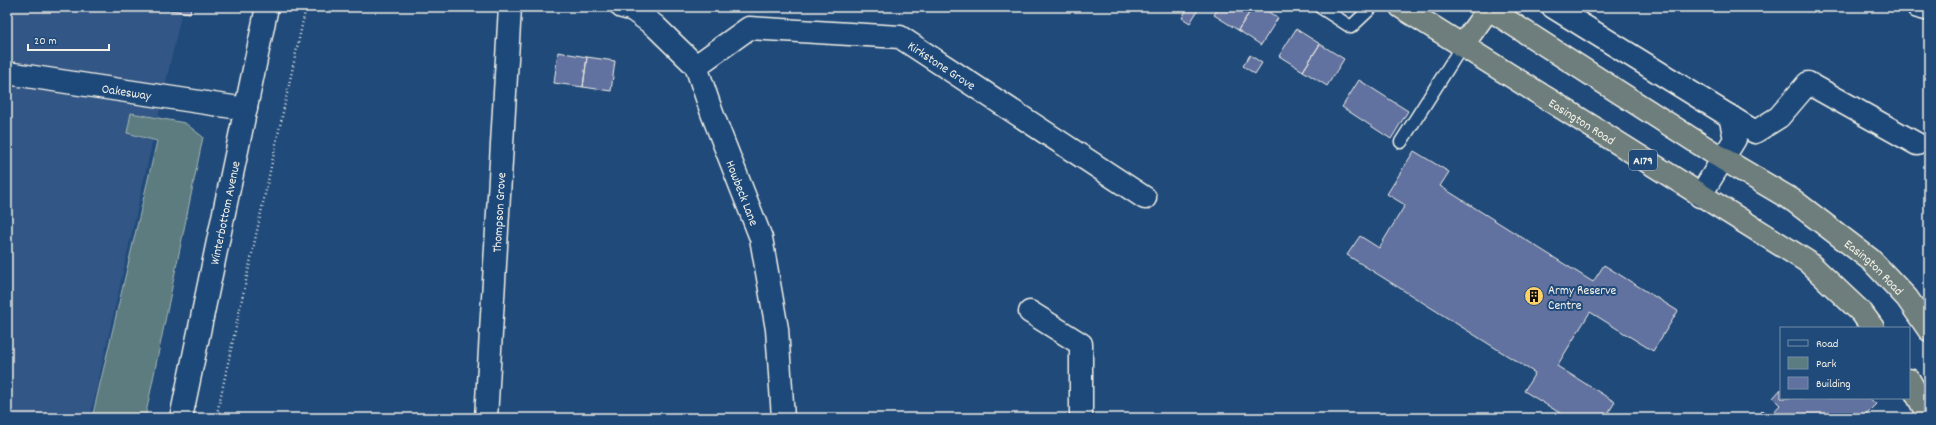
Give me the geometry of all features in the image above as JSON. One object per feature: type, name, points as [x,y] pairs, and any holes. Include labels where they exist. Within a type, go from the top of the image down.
[{"type":"highway","name":"Easington Road","points":[[1400,7],[1700,196],[1808,262],[1862,313],[1872,327]]},
{"type":"highway","name":"Easington Road","points":[[1487,8],[1724,159],[1794,201],[1871,260],[1907,298],[1929,330]]},
{"type":"highway","points":[[1462,46],[1487,8]]},
{"type":"highway","points":[[1910,382],[1929,417]]},
{"type":"street","name":"Winterbottom Avenue","points":[[181,418],[267,7]]},
{"type":"street","name":"Thompson Grove","points":[[486,418],[510,7]]},
{"type":"street","points":[[1553,7],[1755,132],[1779,117],[1808,83],[1917,144]]},
{"type":"street","points":[[1918,7],[1929,10]]},
{"type":"street","name":"Howbeck Lane","points":[[630,8],[656,26],[696,66],[712,113],[761,238],[777,329],[783,418]]},
{"type":"street","name":"Kirkstone Grove","points":[[696,66],[749,28],[900,37],[1145,198]]},
{"type":"street","name":"Oakesway","points":[[7,73],[246,109]]},
{"type":"street","points":[[1700,196],[1724,159],[1735,138],[1730,116]]},
{"type":"street","points":[[1030,312],[1081,344],[1080,418]]},
{"type":"lane","points":[[1320,7],[1351,27],[1372,7]]},
{"type":"lane","points":[[1401,142],[1462,46]]},
{"type":"path","points":[[216,418],[306,7]]},
{"type":"shaded area","points":[[7,7],[183,7],[90,418],[7,418]]},
{"type":"green space","points":[[131,113],[185,123],[203,137],[145,418],[92,418],[157,141],[127,133]]},
{"type":"building","points":[[148,7],[191,7],[190,13]]},
{"type":"building","points":[[1188,7],[1200,7],[1190,23],[1182,18]]},
{"type":"building","points":[[1219,7],[1253,7],[1238,30],[1214,15]]},
{"type":"building","points":[[1253,7],[1261,7],[1278,18],[1261,45],[1238,30]]},
{"type":"building","points":[[1296,29],[1320,44],[1303,71],[1279,56]]},
{"type":"building","points":[[1320,44],[1344,59],[1327,86],[1303,71]]},
{"type":"building","points":[[558,52],[587,57],[583,87],[554,83]]},
{"type":"building","points":[[1250,55],[1262,63],[1255,74],[1243,66]]},
{"type":"building","points":[[587,57],[615,61],[611,91],[583,87]]},
{"type":"building","points":[[1359,80],[1408,111],[1391,139],[1342,107]]},
{"type":"building","name":"Army Reserve Centre","points":[[1414,151],[1449,172],[1440,186],[1593,282],[1604,265],[1678,311],[1653,351],[1590,312],[1557,366],[1615,402],[1605,418],[1568,418],[1524,391],[1535,373],[1347,255],[1360,236],[1379,248],[1405,205],[1387,194]]},
{"type":"building","points":[[1780,390],[1780,399],[1870,399],[1876,404],[1862,418],[1755,418],[1763,410],[1769,417],[1780,405],[1773,398]]},
{"type":"place","name":"Army Reserve Centre","points":[[1534,296]]}]
